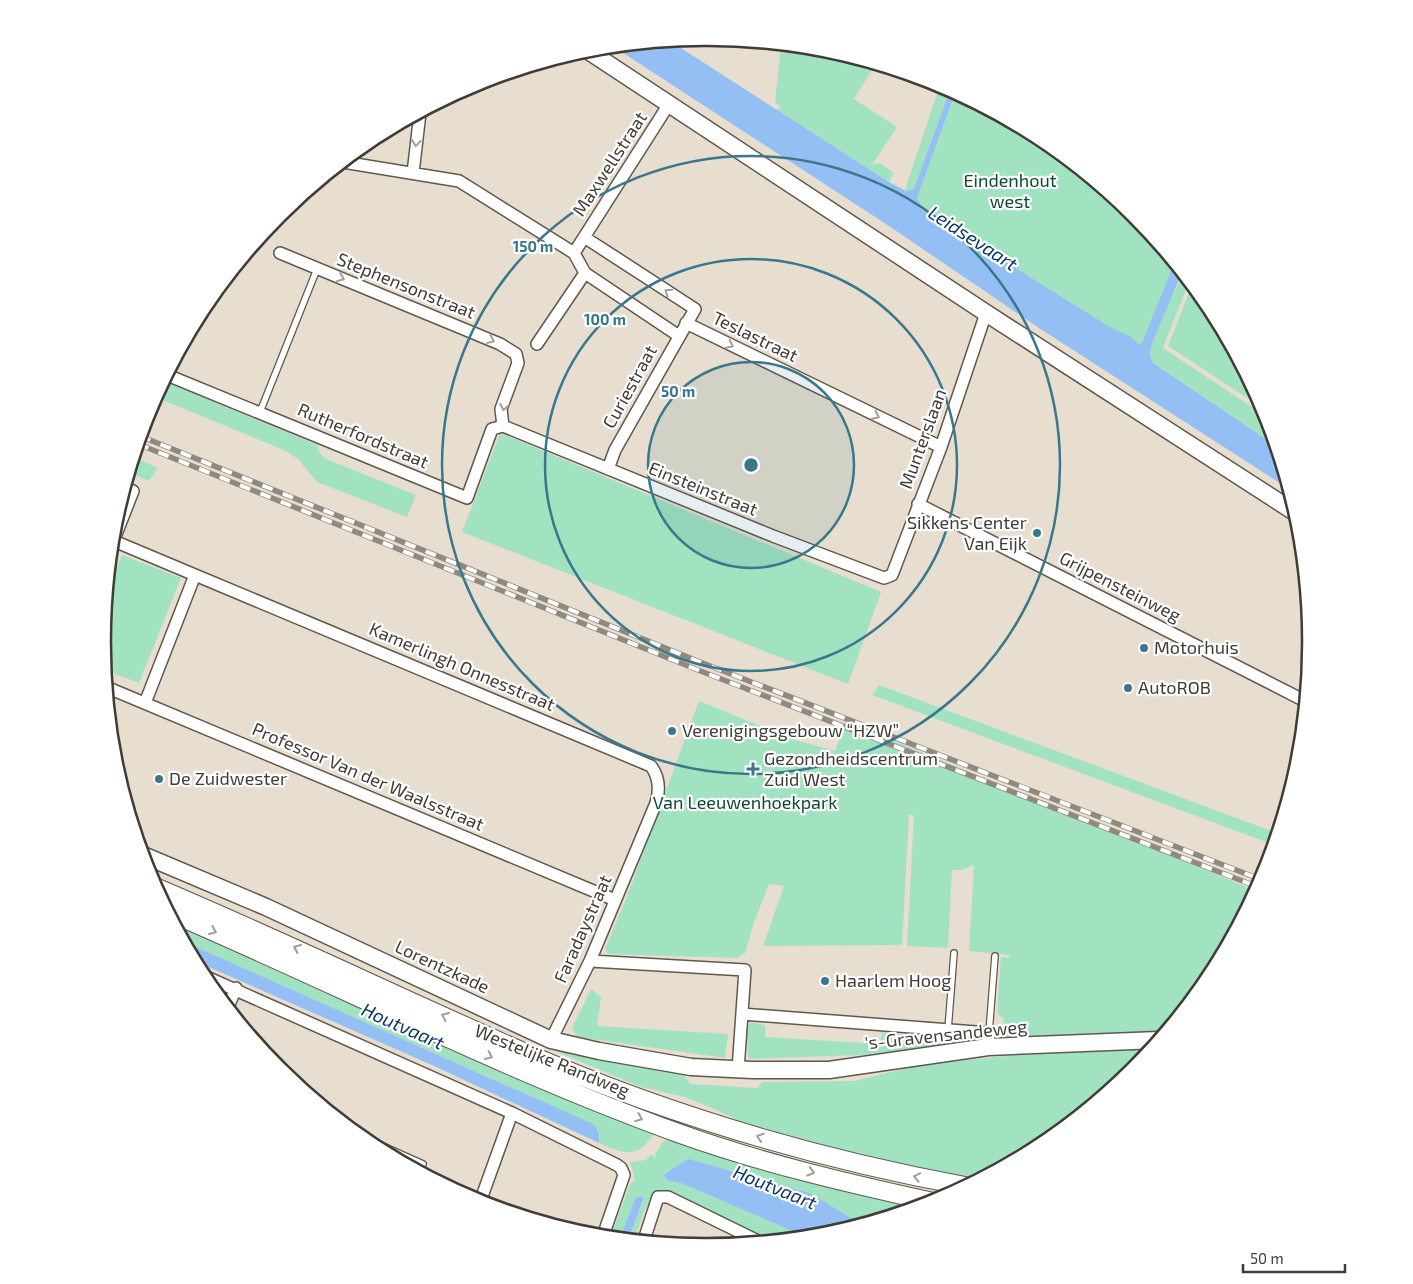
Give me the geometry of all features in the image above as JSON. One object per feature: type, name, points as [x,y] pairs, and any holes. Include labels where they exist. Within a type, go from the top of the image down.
[{"type":"main road","name":"Westelijke Randweg","points":[[166,892],[273,937],[522,1052],[633,1095],[771,1141],[889,1172],[953,1184]]},
{"type":"main road","name":"Westelijke Randweg","points":[[178,916],[519,1070],[678,1133],[851,1184],[917,1199]]},
{"type":"street","points":[[597,57],[986,313],[1286,507]]},
{"type":"street","name":"Maxwellstraat","points":[[574,253],[669,104]]},
{"type":"street","points":[[413,173],[419,121]]},
{"type":"street","points":[[352,163],[459,181],[574,253],[585,273],[679,336]]},
{"type":"street","name":"Teslastraat","points":[[584,237],[695,309],[686,323],[941,447]]},
{"type":"street","name":"Stephensonstraat","points":[[280,253],[500,344],[516,354],[518,363],[501,409],[503,426]]},
{"type":"street","points":[[537,344],[585,273]]},
{"type":"street","name":"Munterslaan","points":[[892,576],[941,447],[986,313]]},
{"type":"street","name":"Curiestraat","points":[[608,469],[615,450],[686,323]]},
{"type":"street","name":"Rutherfordstraat","points":[[173,377],[467,498],[492,429],[503,426]]},
{"type":"street","name":"Einsteinstraat","points":[[503,426],[863,571],[884,578],[892,576]]},
{"type":"street","name":"Grijpensteinweg","points":[[918,504],[1299,699]]},
{"type":"street","name":"Kamerlingh Onnesstraat","points":[[119,546],[196,574],[646,762],[655,772],[659,795],[644,830]]},
{"type":"street","points":[[145,703],[196,574]]},
{"type":"street","name":"Professor Van der Waalsstraat","points":[[113,690],[615,900]]},
{"type":"street","name":"Faradaystraat","points":[[551,1040],[590,961],[644,830]]},
{"type":"street","name":"Lorentzkade","points":[[152,859],[266,907],[551,1040],[599,1051],[691,1067],[738,1070]]},
{"type":"street","points":[[590,961],[745,970],[738,1070]]},
{"type":"street","points":[[216,981],[512,1113],[598,1154],[621,1168],[624,1175],[606,1229]]},
{"type":"street","points":[[231,1000],[236,988]]},
{"type":"street","points":[[742,1014],[948,1030],[988,1040]]},
{"type":"street","name":"'s-Gravensandeweg","points":[[738,1070],[829,1070],[988,1040],[1149,1040]]},
{"type":"street","points":[[483,1194],[512,1113]]},
{"type":"street","points":[[646,1234],[658,1197],[668,1197],[747,1236]]},
{"type":"lane","points":[[260,412],[317,269]]},
{"type":"lane","points":[[948,1030],[954,953]]},
{"type":"lane","points":[[988,1040],[995,956]]},
{"type":"lane","points":[[406,1156],[423,1165]]},
{"type":"green space","points":[[780,51],[823,58],[872,70],[854,99],[897,127],[872,165],[880,163],[894,173],[889,182],[777,110],[782,107],[775,102]]},
{"type":"green space","points":[[937,93],[947,98],[914,189],[905,190]]},
{"type":"green space","name":"Eindenhout west","points":[[952,100],[1004,126],[1037,147],[1069,169],[1099,194],[1128,221],[1172,271],[1138,356],[913,207]]},
{"type":"green space","points":[[1180,281],[1186,289],[1163,348],[1255,409],[1267,440],[1153,363],[1150,352],[1151,345]]},
{"type":"green space","points":[[1189,293],[1222,344],[1251,400],[1168,346]]},
{"type":"green space","points":[[170,383],[317,445],[319,452],[326,459],[416,495],[407,517],[317,482],[298,459],[284,450],[162,400]]},
{"type":"green space","points":[[500,433],[881,592],[848,684],[462,532]]},
{"type":"green space","points":[[139,460],[158,468],[149,481],[135,475]]},
{"type":"green space","points":[[122,555],[181,578],[139,683],[112,673],[112,603],[115,574]]},
{"type":"green space","points":[[879,685],[1272,831],[1271,833],[1267,843],[872,695]]},
{"type":"green space","name":"Van Leeuwenhoekpark","points":[[699,701],[795,740],[835,751],[846,721],[1249,888],[1222,940],[1202,973],[1179,1005],[1128,1063],[1069,1115],[1004,1158],[960,1180],[756,1130],[721,1112],[685,1097],[641,1087],[548,1048],[684,1074],[690,1084],[758,1088],[762,1082],[854,1081],[924,1064],[1017,1055],[1018,1036],[1005,1038],[1003,1031],[1004,1019],[997,1013],[1001,957],[1009,958],[1009,955],[969,951],[974,865],[961,870],[952,870],[948,948],[907,946],[914,816],[909,814],[902,945],[763,946],[784,886],[769,884],[754,922],[745,953],[737,958],[607,954],[605,949],[628,894]]},
{"type":"green space","points":[[185,928],[654,1133],[642,1148],[636,1151],[623,1152],[616,1150],[599,1143],[600,1136],[597,1128],[515,1089],[195,946]]},
{"type":"green space","points":[[591,989],[601,997],[597,1026],[728,1034],[725,1058],[577,1037],[572,1028]]},
{"type":"green space","points":[[750,1022],[765,1025],[765,1037],[880,1044],[882,1032],[977,1041],[862,1055],[750,1059],[748,1058],[747,1029]]},
{"type":"green space","points":[[666,1138],[711,1154],[763,1169],[904,1204],[853,1219],[810,1193],[730,1170],[675,1168],[663,1174],[669,1181],[681,1183],[793,1231],[760,1235],[669,1191],[660,1194],[649,1203],[642,1216],[637,1234],[631,1233],[644,1198],[636,1197],[622,1232],[613,1230],[630,1185],[635,1179],[630,1162],[646,1160],[651,1155],[656,1158],[655,1154]]},
{"type":"water","points":[[680,47],[889,182],[906,191],[914,189],[947,98],[952,100],[917,198],[923,210],[1108,326],[1131,337],[1139,345],[1142,343],[1172,270],[1179,279],[1152,343],[1150,355],[1153,363],[1267,440],[1281,484],[1039,328],[889,226],[622,52]]},
{"type":"water","points":[[195,946],[593,1124],[599,1133],[599,1143],[432,1065],[207,966]]},
{"type":"water","name":"Houtvaart","points":[[688,1159],[810,1193],[853,1219],[793,1231],[681,1183],[669,1181],[663,1175]]},
{"type":"water","points":[[636,1197],[644,1197],[631,1233],[622,1232]]},
{"type":"railway","points":[[147,439],[700,662],[1254,877]]},
{"type":"railway","points":[[144,446],[698,670],[1251,884]]},
{"type":"place","name":"Sikkens Center Van Eijk","points":[[1037,533]]},
{"type":"place","name":"Motorhuis","points":[[1144,648]]},
{"type":"place","name":"AutoROB","points":[[1128,688]]},
{"type":"place","name":"Verenigingsgebouw “HZW”","points":[[672,731]]},
{"type":"place","name":"Gezondheidscentrum Zuid West","points":[[753,769]]},
{"type":"place","name":"De Zuidwester","points":[[159,779]]},
{"type":"place","name":"Haarlem Hoog","points":[[825,981]]},
{"type":"water label","name":"Leidsevaart","points":[[973,238]]}]
